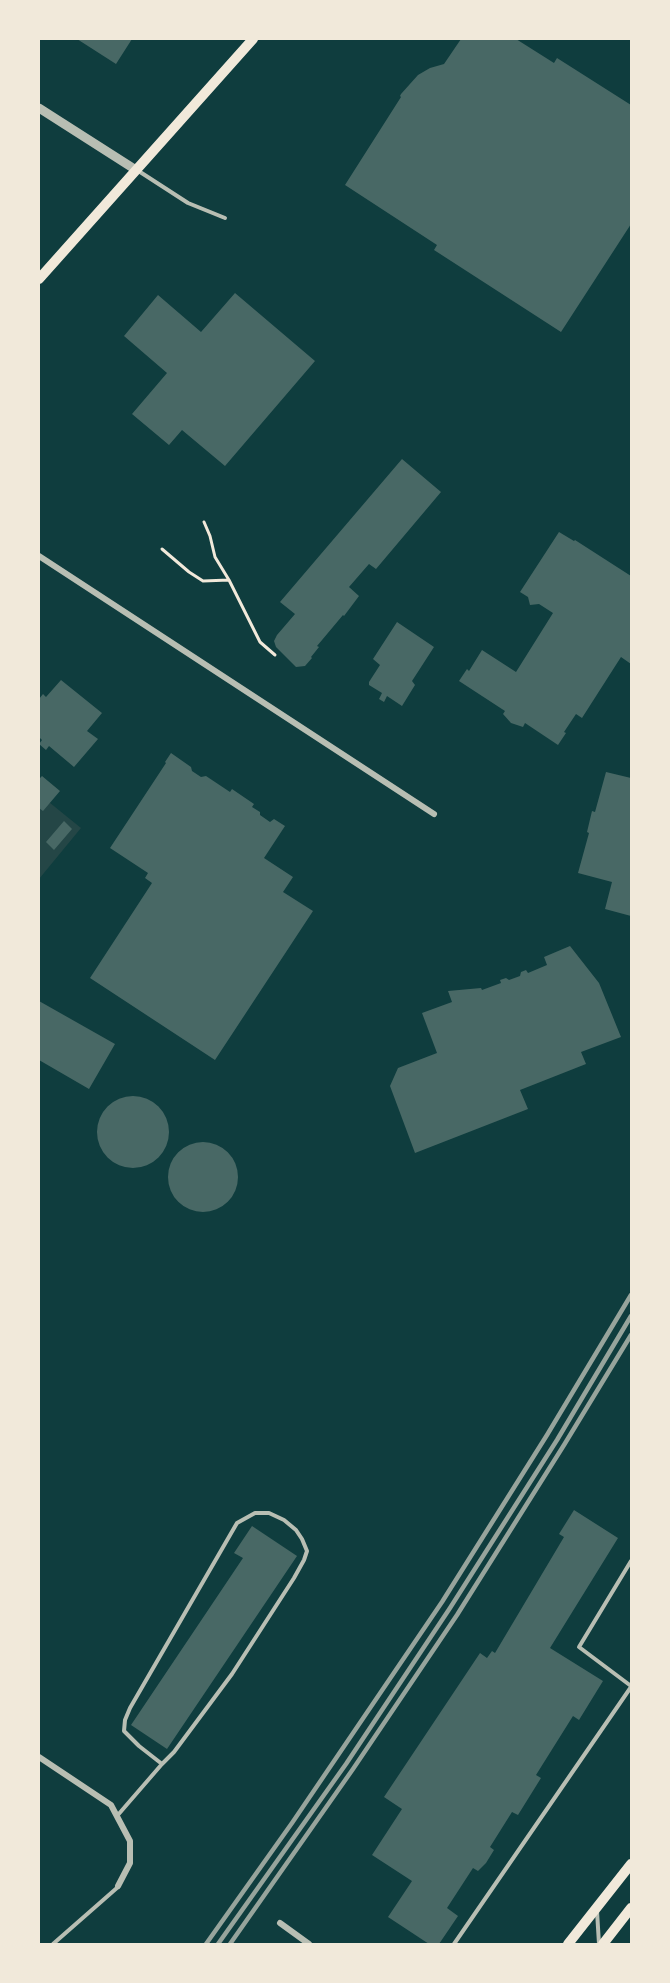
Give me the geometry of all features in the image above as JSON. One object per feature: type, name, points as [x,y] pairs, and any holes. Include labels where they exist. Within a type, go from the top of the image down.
[{"type":"main road","points":[[39,279],[253,39]]},
{"type":"main road","points":[[568,1944],[631,1864]]},
{"type":"main road","points":[[601,1944],[631,1908]]},
{"type":"street","points":[[39,108],[136,170]]},
{"type":"street","points":[[39,556],[434,814]]},
{"type":"street","points":[[39,1757],[111,1805],[130,1841],[130,1863],[118,1886]]},
{"type":"street","points":[[280,1923],[309,1944]]},
{"type":"lane","points":[[136,170],[188,203],[225,218]]},
{"type":"lane","points":[[117,1816],[174,1752],[232,1674],[304,1560],[307,1551],[296,1530],[284,1520],[269,1513],[255,1513],[237,1522],[130,1708],[125,1720],[124,1731],[162,1764]]},
{"type":"lane","points":[[454,1944],[631,1686],[579,1647],[631,1561]]},
{"type":"lane","points":[[53,1944],[118,1886]]},
{"type":"lane","points":[[596,1908],[601,1944]]},
{"type":"path","points":[[204,522],[215,557],[229,579],[260,642],[275,655]]},
{"type":"path","points":[[162,549],[203,581],[229,579]]},
{"type":"shaded area","points":[[39,794],[81,828],[39,879]]},
{"type":"building","points":[[77,39],[132,39],[116,64]]},
{"type":"building","points":[[461,39],[516,39],[554,63],[557,58],[631,105],[631,224],[561,332],[434,250],[437,245],[345,185],[401,94],[418,75],[444,64]]},
{"type":"building","points":[[235,293],[315,361],[225,466],[182,430],[169,445],[132,414],[167,373],[124,336],[158,295],[201,332]]},
{"type":"building","points":[[402,459],[441,492],[376,569],[369,564],[349,587],[359,596],[317,646],[319,647],[305,666],[296,667],[276,647],[274,641],[295,614],[280,602]]},
{"type":"building","points":[[559,532],[631,576],[631,664],[621,657],[582,718],[576,714],[558,745],[525,723],[523,727],[511,723],[503,714],[505,711],[459,681],[467,669],[469,671],[482,650],[516,672],[553,613],[539,604],[530,605],[528,597],[520,592]]},
{"type":"building","points":[[397,622],[434,647],[412,681],[415,685],[402,706],[387,696],[384,702],[379,699],[382,693],[369,685],[380,665],[373,659]]},
{"type":"building","points":[[61,680],[102,713],[87,731],[98,739],[74,767],[49,746],[46,750],[39,744],[42,740],[39,737],[39,699],[43,694],[46,697]]},
{"type":"building","points":[[171,753],[201,777],[206,776],[230,792],[232,789],[254,804],[252,807],[270,822],[274,819],[285,826],[264,858],[293,877],[283,892],[313,911],[215,1060],[90,978],[152,883],[145,878],[148,873],[110,848]]},
{"type":"building","points":[[606,772],[631,778],[631,916],[605,909],[612,882],[578,873],[589,833],[587,832],[592,811],[595,812]]},
{"type":"building","points":[[42,776],[60,791],[43,811],[39,808],[39,779]]},
{"type":"building","points":[[64,821],[72,829],[54,850],[46,842]]},
{"type":"building","points":[[570,946],[599,983],[621,1037],[581,1052],[586,1064],[520,1090],[528,1109],[415,1153],[390,1086],[398,1068],[437,1053],[422,1013],[452,1002],[448,991],[481,988],[482,990],[501,983],[500,980],[520,976],[521,972],[526,970],[528,973],[547,965],[544,957]]},
{"type":"building","points":[[39,1001],[115,1044],[89,1089],[39,1060]]},
{"type":"building","points":[[133,1096],[153,1102],[163,1112],[169,1132],[163,1152],[153,1162],[133,1168],[113,1162],[103,1152],[97,1132],[103,1112],[113,1102]]},
{"type":"building","points":[[203,1142],[216,1145],[228,1152],[235,1164],[238,1177],[235,1190],[228,1202],[216,1209],[203,1212],[190,1209],[178,1202],[171,1190],[168,1177],[171,1164],[178,1152],[190,1145]]},
{"type":"building","points":[[574,1510],[618,1538],[550,1648],[603,1681],[579,1720],[573,1716],[536,1775],[541,1778],[518,1815],[512,1812],[490,1847],[494,1850],[486,1863],[478,1871],[473,1868],[447,1908],[458,1916],[439,1944],[429,1944],[388,1917],[412,1881],[372,1855],[402,1809],[384,1797],[480,1653],[487,1658],[492,1651],[495,1653],[564,1537],[559,1534]]},
{"type":"building","points":[[252,1526],[297,1556],[167,1749],[131,1725],[243,1558],[234,1553]]},
{"type":"railway","points":[[206,1944],[292,1823],[442,1602],[547,1435],[631,1295]]},
{"type":"railway","points":[[218,1944],[346,1764],[450,1608],[557,1440],[631,1316]]},
{"type":"railway","points":[[230,1944],[353,1769],[457,1615],[631,1335]]}]
